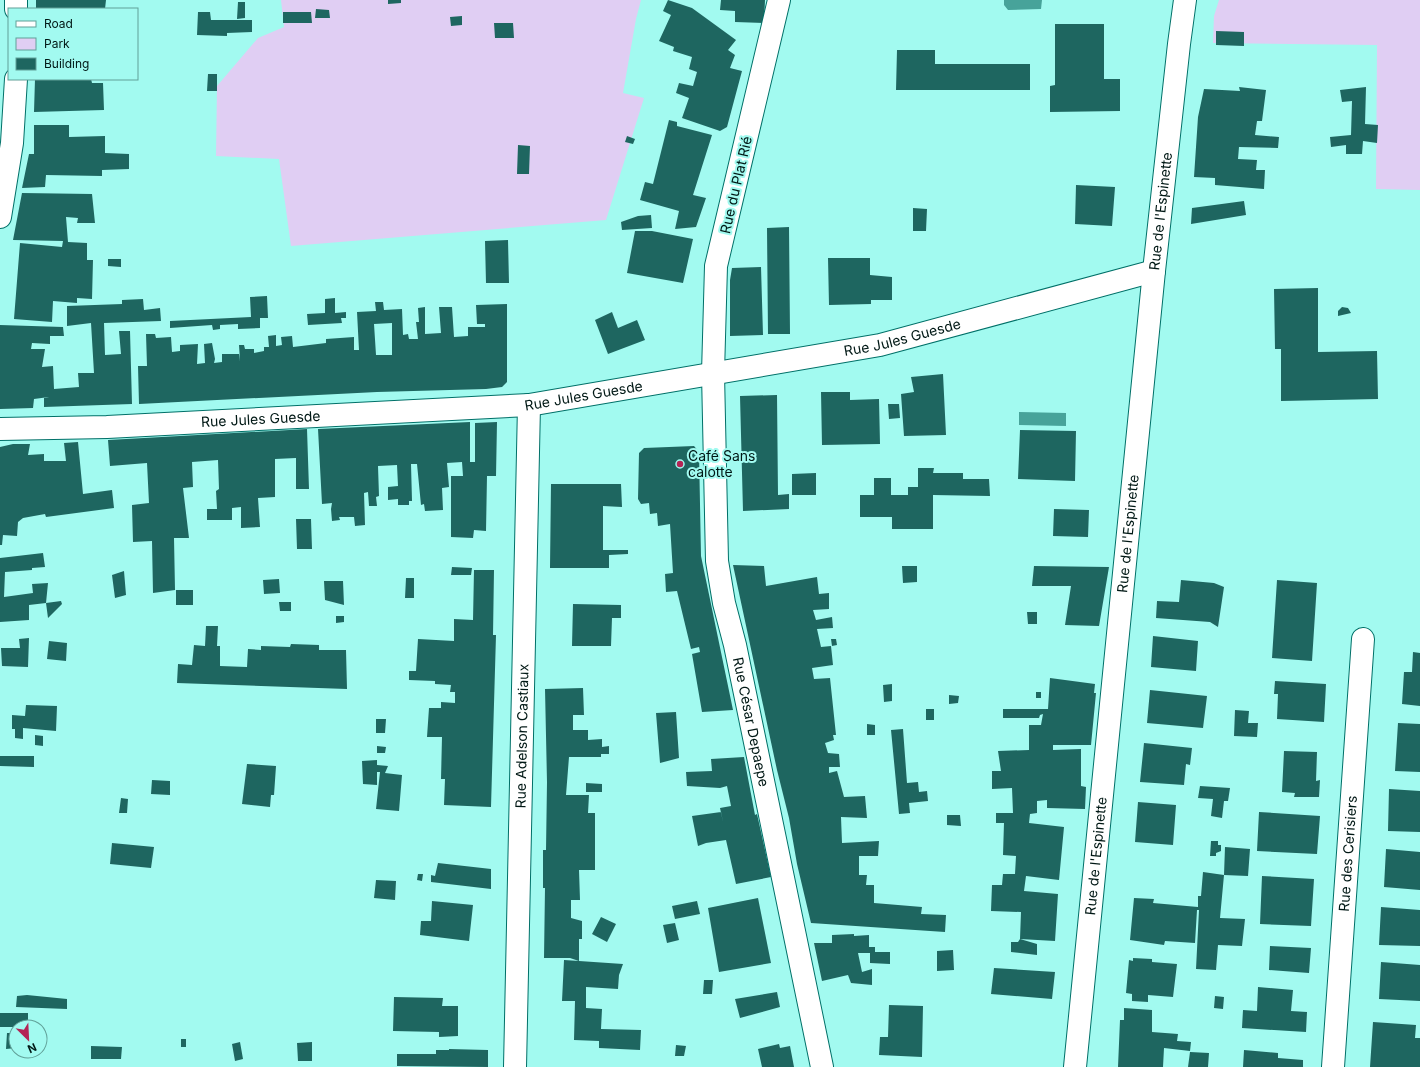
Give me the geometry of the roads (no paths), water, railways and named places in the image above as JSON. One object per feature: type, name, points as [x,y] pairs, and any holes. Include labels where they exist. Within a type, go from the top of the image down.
[{"type":"street","name":"Rue du Plat Rié","points":[[713,373],[716,266],[779,0]]},
{"type":"street","name":"Rue de l'Espinette","points":[[1075,1067],[1154,272],[1185,0]]},
{"type":"street","points":[[0,217],[12,143],[16,80]]},
{"type":"street","name":"Rue Jules Guesde","points":[[0,429],[107,427],[529,405],[880,345],[1154,272]]},
{"type":"street","name":"Rue César Depaepe","points":[[713,373],[717,561],[724,603],[736,653],[822,1067]]},
{"type":"street","name":"Rue Adelson Castiaux","points":[[515,1067],[529,405]]},
{"type":"street","name":"Rue des Cerisiers","points":[[1333,1067],[1363,639]]},
{"type":"place","name":"Café Sans calotte","points":[[680,464]]}]
